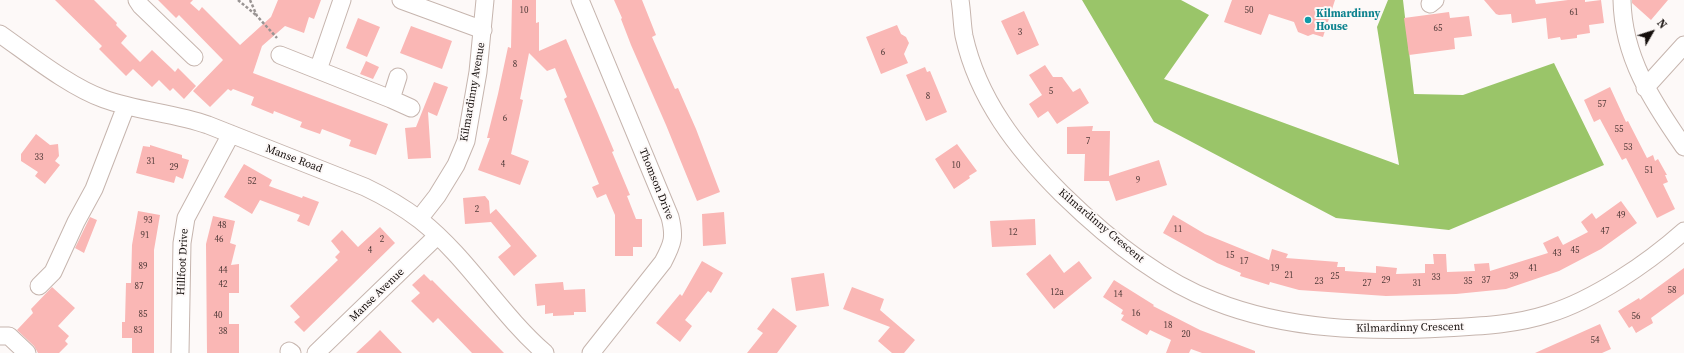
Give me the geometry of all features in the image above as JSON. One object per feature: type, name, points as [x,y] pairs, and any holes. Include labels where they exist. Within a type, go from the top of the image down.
[{"type":"street","points":[[137,0],[141,6],[194,57]]},
{"type":"street","points":[[318,70],[342,0]]},
{"type":"street","points":[[400,0],[483,30]]},
{"type":"street","name":"Kilmardinny Avenue","points":[[420,219],[437,196],[456,165],[466,141],[478,72],[485,0]]},
{"type":"street","name":"Thomson Drive","points":[[580,0],[670,217],[674,232],[671,248],[663,262],[591,353]]},
{"type":"street","name":"Kilmardinny Crescent","points":[[960,0],[964,36],[978,79],[996,116],[1018,146],[1044,177],[1076,207],[1127,250],[1162,274],[1214,302],[1295,323],[1333,328],[1388,330],[1494,326],[1543,315],[1577,302],[1618,280],[1670,244],[1684,231]]},
{"type":"street","points":[[1622,0],[1622,14],[1628,46],[1646,88],[1662,116],[1684,147]]},
{"type":"street","name":"Manse Road","points":[[0,34],[76,86],[103,99],[126,106],[186,118],[231,134],[365,187],[385,197],[420,219],[457,255],[521,330],[545,353]]},
{"type":"street","points":[[1646,88],[1684,45]]},
{"type":"street","points":[[280,55],[411,108]]},
{"type":"street","points":[[391,99],[398,77]]},
{"type":"street","points":[[38,286],[53,272],[76,222],[94,189],[126,106]]},
{"type":"street","name":"Hillfoot Drive","points":[[180,353],[182,243],[186,218],[231,134]]},
{"type":"street","name":"Manse Avenue","points":[[316,353],[437,236]]},
{"type":"street","points":[[0,336],[9,336],[27,353]]},
{"type":"path","points":[[238,0],[256,16],[281,43],[280,55]]},
{"type":"path","points":[[250,0],[256,16]]},
{"type":"green space","points":[[1082,0],[1181,0],[1209,15],[1164,79],[1399,165],[1377,27],[1388,0],[1403,0],[1414,94],[1463,95],[1554,63],[1604,165],[1449,230],[1336,218],[1154,122]]},
{"type":"building","points":[[55,0],[94,0],[117,23],[116,25],[127,36],[121,43],[140,62],[152,50],[175,72],[178,68],[196,86],[184,99],[173,88],[170,91],[159,80],[152,87],[133,69],[126,76],[99,49],[102,46]]},
{"type":"building","points":[[158,0],[193,0],[190,3],[199,11],[202,7],[240,45],[271,17],[278,0],[321,0],[314,19],[309,17],[304,33],[285,26],[262,46],[253,73],[388,124],[376,155],[349,146],[351,140],[322,129],[320,134],[300,127],[302,122],[274,111],[273,114],[251,105],[254,97],[233,89],[231,91],[228,89],[210,107],[193,91],[223,60],[179,15],[176,18]]},
{"type":"building","points":[[512,0],[536,0],[536,23],[539,22],[539,51],[566,39],[614,151],[612,152],[630,195],[627,196],[636,219],[642,219],[642,247],[633,247],[633,256],[615,256],[615,215],[606,194],[597,198],[592,187],[599,184],[564,99],[567,97],[555,68],[547,71],[529,53],[520,99],[523,100],[511,154],[529,161],[520,185],[478,170],[490,138],[487,138],[508,47],[511,48]]},
{"type":"building","points":[[614,0],[642,0],[656,35],[652,37],[675,89],[678,88],[696,129],[720,192],[697,201],[631,45]]},
{"type":"building","points":[[1232,0],[1335,0],[1323,37],[1313,34],[1308,36],[1298,32],[1294,22],[1269,14],[1261,35],[1224,22]]},
{"type":"building","points":[[1484,0],[1535,0],[1536,4],[1568,0],[1585,0],[1585,2],[1601,0],[1604,23],[1589,25],[1590,33],[1577,35],[1577,38],[1561,40],[1560,37],[1548,39],[1546,18],[1512,23],[1511,14],[1496,14]]},
{"type":"building","points":[[1632,0],[1668,0],[1651,20],[1632,3]]},
{"type":"building","points":[[1024,11],[1039,45],[1017,55],[1001,21]]},
{"type":"building","points":[[1449,12],[1450,18],[1469,16],[1472,36],[1454,38],[1455,49],[1409,55],[1404,18]]},
{"type":"building","points":[[358,18],[380,27],[367,57],[346,48]]},
{"type":"building","points":[[897,25],[901,34],[906,37],[909,43],[904,54],[908,63],[881,74],[866,37]]},
{"type":"building","points":[[411,26],[452,41],[442,69],[400,53]]},
{"type":"building","points":[[366,61],[379,67],[373,79],[360,74]]},
{"type":"building","points":[[1045,65],[1053,77],[1062,77],[1073,92],[1080,88],[1089,103],[1057,124],[1048,111],[1038,118],[1029,104],[1042,95],[1029,75]]},
{"type":"building","points":[[925,67],[927,72],[930,71],[947,112],[926,121],[906,75]]},
{"type":"building","points":[[434,82],[448,87],[437,116],[428,112],[431,158],[408,159],[405,128],[416,127]]},
{"type":"building","points":[[1610,87],[1626,122],[1628,121],[1647,158],[1653,155],[1655,161],[1658,159],[1667,175],[1665,175],[1668,182],[1663,184],[1675,209],[1657,218],[1626,158],[1622,160],[1600,119],[1594,122],[1584,100]]},
{"type":"building","points":[[1093,126],[1092,131],[1110,131],[1109,176],[1159,160],[1167,185],[1116,201],[1109,181],[1084,181],[1085,154],[1067,154],[1067,127]]},
{"type":"building","points":[[36,134],[50,145],[58,144],[59,156],[55,161],[60,165],[45,184],[35,176],[38,172],[21,161],[21,154]]},
{"type":"building","points":[[957,144],[977,171],[954,189],[935,159]]},
{"type":"building","points":[[150,145],[182,155],[182,158],[189,160],[183,179],[176,176],[174,183],[136,173],[143,146],[150,147]]},
{"type":"building","points":[[244,164],[272,180],[269,186],[302,198],[303,196],[319,202],[309,226],[297,221],[300,215],[260,200],[252,214],[224,197]]},
{"type":"building","points":[[485,196],[489,201],[490,214],[496,209],[537,256],[514,276],[498,257],[511,246],[491,222],[465,224],[463,198]]},
{"type":"building","points":[[1621,201],[1637,223],[1601,249],[1559,271],[1506,289],[1456,294],[1386,296],[1299,290],[1270,282],[1269,285],[1240,276],[1241,273],[1217,263],[1163,233],[1173,215],[1205,234],[1269,260],[1272,249],[1288,254],[1286,258],[1338,262],[1337,267],[1345,267],[1345,271],[1376,273],[1376,266],[1397,268],[1396,274],[1425,273],[1425,264],[1434,264],[1433,254],[1446,254],[1447,272],[1475,271],[1474,264],[1489,263],[1490,271],[1548,253],[1543,243],[1558,236],[1563,245],[1588,232],[1581,222],[1592,213],[1596,219]]},
{"type":"building","points":[[138,211],[160,215],[154,250],[154,353],[132,353],[132,338],[122,338],[122,322],[125,322],[126,283],[131,283],[132,245]]},
{"type":"building","points":[[724,212],[726,244],[703,246],[702,214]]},
{"type":"building","points":[[213,216],[235,221],[230,243],[236,245],[231,265],[239,264],[239,293],[229,293],[229,324],[239,324],[239,353],[207,353],[206,244]]},
{"type":"building","points":[[90,217],[97,220],[84,253],[75,248]]},
{"type":"building","points":[[1035,219],[1036,245],[992,247],[990,221]]},
{"type":"building","points":[[380,227],[395,243],[304,332],[294,322],[300,317],[290,306],[338,260],[335,257],[340,252],[331,241],[342,230],[358,247]]},
{"type":"building","points":[[1050,254],[1064,273],[1079,261],[1092,278],[1054,309],[1026,274]]},
{"type":"building","points":[[702,261],[723,273],[711,293],[708,291],[685,320],[692,326],[680,342],[656,323],[680,294],[682,296]]},
{"type":"building","points":[[1684,268],[1684,294],[1651,318],[1653,323],[1636,333],[1632,326],[1629,328],[1618,311],[1639,298],[1640,300]]},
{"type":"building","points":[[824,273],[829,306],[796,311],[791,278]]},
{"type":"building","points":[[424,274],[431,281],[432,280],[504,353],[472,353],[438,318],[433,323],[411,301],[420,293],[412,285]]},
{"type":"building","points":[[1114,280],[1154,305],[1153,306],[1200,330],[1255,351],[1255,353],[1202,353],[1191,349],[1189,353],[1166,353],[1171,340],[1150,330],[1147,335],[1121,320],[1124,315],[1121,314],[1123,310],[1103,297]]},
{"type":"building","points":[[563,282],[564,290],[585,289],[586,312],[574,312],[574,315],[553,316],[553,313],[545,314],[545,305],[537,306],[535,284]]},
{"type":"building","points":[[52,287],[75,308],[58,326],[69,336],[65,341],[68,344],[59,353],[38,353],[34,346],[17,330],[33,313],[31,309]]},
{"type":"building","points":[[852,287],[884,299],[880,310],[915,340],[904,353],[892,353],[878,341],[890,327],[843,309]]},
{"type":"building","points":[[773,308],[797,326],[777,353],[747,353],[763,333],[757,329]]},
{"type":"building","points":[[1600,324],[1611,349],[1602,353],[1535,353]]},
{"type":"building","points":[[380,330],[402,353],[356,353],[370,340]]},
{"type":"place","name":"Kilmardinny House","points":[[1308,20]]}]
